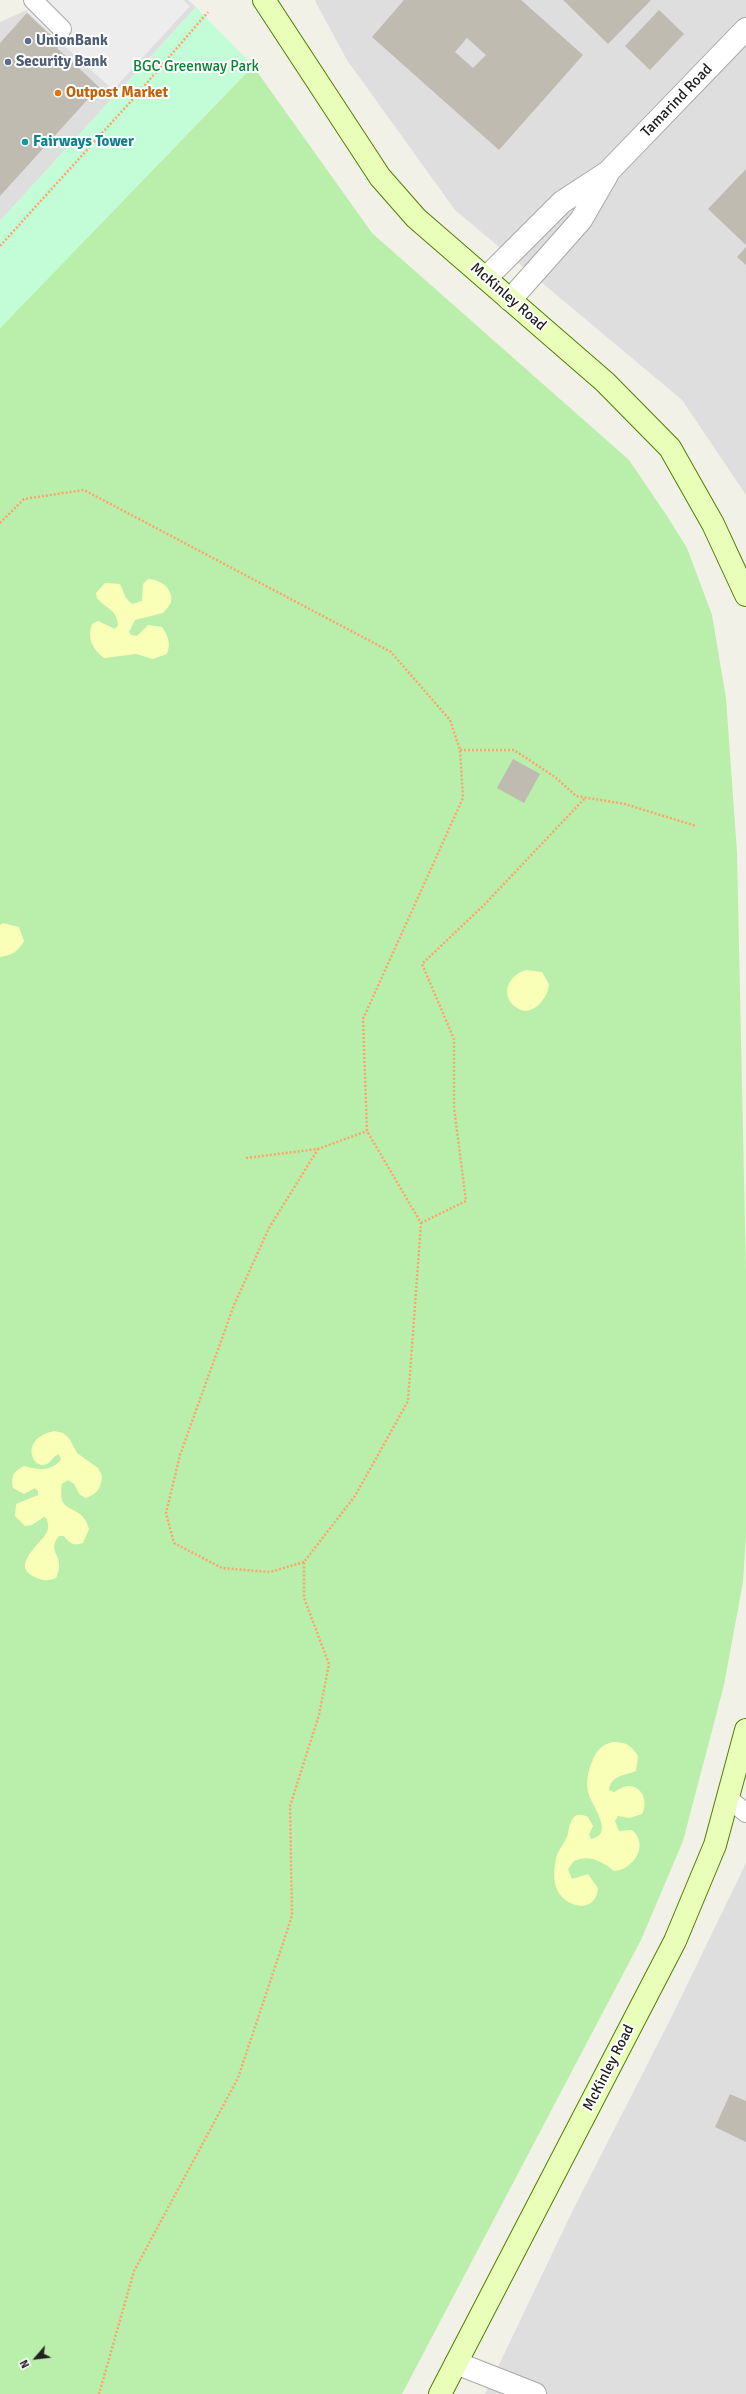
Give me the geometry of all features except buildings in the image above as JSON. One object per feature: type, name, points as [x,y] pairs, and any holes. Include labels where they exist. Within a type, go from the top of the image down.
[{"type":"main road","name":"McKinley Road","points":[[273,6],[380,177],[416,218],[605,382],[670,448],[713,524],[746,595]]},
{"type":"main road","name":"McKinley Road","points":[[440,2394],[675,1941],[715,1845],[746,1730]]},
{"type":"street","name":"Tamarind Road","points":[[486,278],[562,202],[608,172],[746,29]]},
{"type":"street","name":"Tamarind Road","points":[[510,300],[581,220],[608,172]]},
{"type":"street","points":[[456,2363],[534,2394]]},
{"type":"lane","points":[[33,0],[62,29]]},
{"type":"lane","points":[[728,1798],[746,1813]]},
{"type":"path","points":[[0,246],[123,111],[208,12]]},
{"type":"path","points":[[0,523],[24,499],[84,490],[391,652],[450,720],[460,750],[463,798],[363,1020],[367,1131],[421,1223],[408,1401],[355,1496],[304,1562],[270,1572],[222,1568],[174,1543],[166,1513],[180,1455],[234,1305],[269,1228],[318,1149]]},
{"type":"path","points":[[460,750],[514,750],[554,776],[576,796],[625,804],[696,826]]},
{"type":"path","points":[[421,1223],[466,1201],[454,1108],[454,1039],[422,964],[485,904],[586,798]]},
{"type":"path","points":[[246,1158],[318,1149],[367,1131]]},
{"type":"path","points":[[99,2394],[134,2271],[238,2078],[292,1916],[290,1806],[319,1715],[329,1664],[304,1598],[304,1562]]},
{"type":"shaded area","name":"Fairways Tower","points":[[49,0],[188,0],[196,7],[0,221],[0,22]]},
{"type":"shaded area","points":[[49,0],[183,0],[190,6],[113,90],[26,11]]},
{"type":"shaded area","points":[[746,0],[746,495],[682,400],[455,210],[347,60],[315,1]]},
{"type":"shaded area","points":[[253,66],[372,233],[629,460],[687,548],[712,615],[726,698],[737,852],[746,1272],[746,1534],[743,1582],[724,1685],[683,1841],[641,1940],[402,2394],[0,2394],[0,328]]},
{"type":"shaded area","points":[[746,1863],[746,2394],[485,2394],[572,2212],[671,2018]]},
{"type":"sand","points":[[148,579],[152,579],[165,585],[170,592],[171,602],[163,613],[135,620],[129,632],[131,635],[137,636],[148,625],[162,627],[168,640],[169,646],[167,654],[153,659],[136,654],[104,658],[96,651],[90,639],[92,624],[98,621],[115,629],[118,625],[116,616],[100,602],[96,593],[105,583],[120,584],[126,598],[132,604],[142,601],[143,584]]},
{"type":"sand","points":[[3,923],[19,927],[24,941],[14,952],[0,957],[0,925]]},
{"type":"sand","points":[[526,970],[542,972],[549,984],[548,990],[541,1002],[531,1010],[525,1011],[513,1005],[509,1000],[507,989],[512,979],[516,975]]},
{"type":"sand","points":[[54,1431],[63,1433],[69,1438],[77,1453],[98,1468],[102,1476],[101,1484],[98,1490],[86,1498],[80,1495],[74,1484],[68,1480],[62,1484],[61,1495],[66,1506],[81,1515],[86,1520],[89,1529],[83,1543],[80,1544],[72,1544],[64,1536],[59,1536],[54,1546],[58,1559],[59,1570],[56,1578],[45,1580],[40,1579],[28,1572],[25,1567],[29,1554],[47,1532],[47,1519],[44,1517],[32,1525],[25,1526],[15,1516],[16,1504],[38,1495],[38,1491],[35,1488],[24,1494],[13,1488],[12,1480],[15,1472],[24,1466],[44,1469],[53,1467],[61,1460],[59,1454],[47,1464],[42,1465],[37,1463],[32,1453],[32,1447],[36,1441],[43,1435]]},
{"type":"sand","points":[[613,1742],[628,1745],[638,1756],[636,1771],[623,1775],[612,1781],[609,1790],[614,1792],[628,1786],[638,1789],[641,1792],[645,1805],[642,1814],[629,1818],[618,1816],[615,1821],[619,1831],[632,1830],[637,1836],[639,1849],[633,1862],[621,1870],[614,1871],[605,1864],[590,1858],[574,1861],[568,1869],[572,1879],[588,1874],[598,1888],[596,1897],[591,1902],[578,1906],[565,1900],[559,1894],[554,1879],[554,1870],[559,1850],[567,1837],[573,1818],[579,1815],[588,1817],[593,1826],[589,1835],[591,1839],[598,1836],[602,1831],[600,1818],[590,1798],[587,1784],[591,1765],[597,1752],[605,1745]]},
{"type":"green space","name":"BGC Greenway Park","points":[[196,7],[253,66],[0,328],[0,221]]},
{"type":"place","name":"UnionBank","points":[[28,41]]},
{"type":"place","name":"Security Bank","points":[[8,62]]},
{"type":"place","name":"Outpost Market","points":[[58,93]]},
{"type":"place","name":"Fairways Tower","points":[[25,142]]}]
